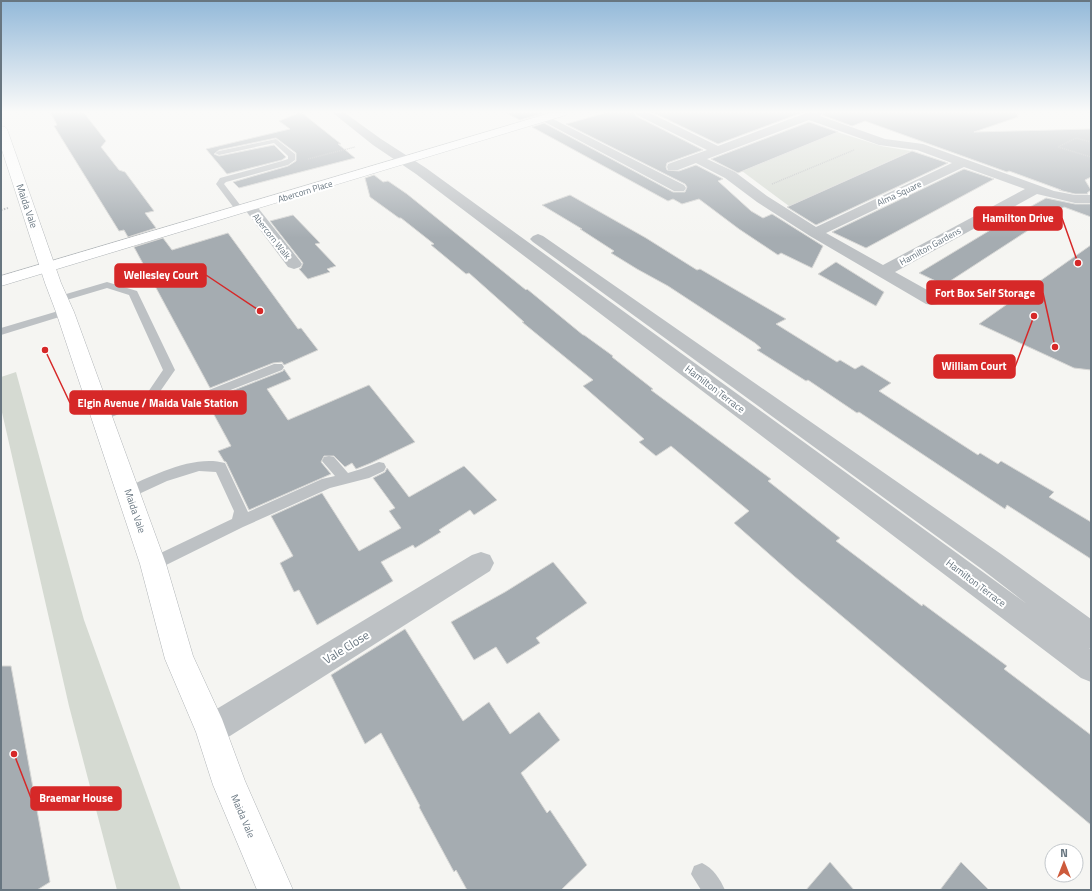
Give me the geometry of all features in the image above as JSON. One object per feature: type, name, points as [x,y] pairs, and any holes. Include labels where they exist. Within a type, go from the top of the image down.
[{"type":"main road","name":"Maida Vale","points":[[10,155],[153,564],[179,659],[211,730],[230,785],[275,890]]},
{"type":"main road","name":"Abercorn Place","points":[[1,281],[406,160],[433,163],[454,155]]},
{"type":"street","name":"Hamilton Terrace","points":[[397,155],[1091,668]]},
{"type":"street","name":"Hamilton Terrace","points":[[421,155],[632,307],[992,562],[1091,636]]},
{"type":"street","points":[[616,155],[679,188]]},
{"type":"street","points":[[673,168],[709,155]]},
{"type":"street","points":[[941,155],[1035,189],[1062,196],[1091,199]]},
{"type":"street","points":[[698,159],[730,175],[762,200],[815,233]]},
{"type":"street","name":"Alma Square","points":[[815,233],[963,162]]},
{"type":"street","name":"Hamilton Gardens","points":[[883,272],[1035,189]]},
{"type":"street","name":"Abercorn Walk","points":[[245,209],[294,264]]},
{"type":"street","name":"Hamilton Gardens","points":[[815,233],[932,300]]},
{"type":"street","name":"Vale Close","points":[[211,730],[481,563]]},
{"type":"lane","points":[[245,209],[220,184],[224,180],[285,163],[291,160],[292,156],[290,155]]},
{"type":"lane","points":[[1,332],[107,285],[133,293],[169,370],[150,398]]},
{"type":"lane","points":[[102,416],[150,398],[210,394],[278,368]]},
{"type":"lane","points":[[329,461],[346,479]]},
{"type":"lane","points":[[128,493],[163,477],[199,466],[220,467],[241,511],[238,523]]},
{"type":"lane","points":[[153,564],[238,523],[327,483],[364,474],[379,467]]},
{"type":"lane","points":[[970,579],[992,562]]},
{"type":"path","points":[[305,159],[324,155]]},
{"type":"path","points":[[771,185],[843,155]]},
{"type":"shaded area","points":[[782,155],[903,155],[789,206],[742,171]]},
{"type":"shaded area","points":[[16,372],[84,620],[181,890],[117,890],[69,706],[1,408],[1,377]]},
{"type":"building","points":[[72,155],[107,155],[119,170],[125,172],[154,211],[145,213],[156,228],[128,237],[124,230],[119,231]]},
{"type":"building","points":[[211,155],[219,156],[226,155],[284,155],[286,157],[282,160],[227,174]]},
{"type":"building","points":[[296,155],[351,155],[355,158],[239,188],[233,182],[288,166],[296,161]]},
{"type":"building","points":[[583,155],[603,155],[673,192],[685,192],[687,187],[685,184],[627,155],[690,155],[667,163],[667,170],[679,171],[696,165],[723,179],[718,181],[751,211],[763,218],[772,214],[823,246],[812,268],[781,253],[778,255],[739,229],[699,199],[682,204],[673,199],[668,201]]},
{"type":"building","points":[[723,155],[783,155],[738,173],[711,159]]},
{"type":"building","points":[[904,155],[923,155],[948,163],[816,225],[787,207]]},
{"type":"building","points":[[958,155],[1091,155],[1091,177],[1085,180],[1091,190],[1087,193],[1088,194],[1075,194],[1059,190],[1061,190],[1009,171],[1007,172]]},
{"type":"building","points":[[964,169],[994,179],[866,248],[832,232]]},
{"type":"building","points":[[374,175],[383,182],[388,181],[407,194],[583,335],[613,356],[612,357],[653,389],[651,390],[771,479],[768,481],[840,538],[836,541],[922,606],[923,604],[1007,666],[1004,669],[1091,735],[1091,825],[794,576],[734,523],[749,511],[671,446],[656,456],[639,442],[644,439],[583,386],[593,380],[522,322],[524,322],[469,273],[466,274],[431,245],[434,244],[401,218],[370,197],[365,178]]},
{"type":"building","points":[[570,195],[646,238],[697,270],[700,269],[786,319],[776,324],[837,362],[840,360],[855,369],[862,365],[891,383],[879,391],[978,455],[980,453],[998,464],[1001,461],[1054,492],[1049,497],[1091,522],[1091,559],[1007,505],[1005,509],[859,412],[857,413],[808,380],[806,381],[757,350],[761,348],[755,343],[668,286],[611,253],[614,251],[580,229],[582,229],[542,205]]},
{"type":"building","points":[[1046,198],[1075,204],[1091,204],[1091,217],[1064,207],[944,285],[919,273],[1001,223]]},
{"type":"building","points":[[293,215],[320,243],[315,244],[336,266],[327,269],[330,272],[308,279],[299,269],[303,263],[270,221]]},
{"type":"building","points":[[228,233],[298,329],[301,328],[318,350],[284,365],[282,362],[273,363],[210,388],[134,247],[163,238],[172,250]]},
{"type":"building","points":[[1091,245],[1091,370],[1074,368],[979,324]]},
{"type":"building","points":[[836,262],[884,292],[876,306],[818,274]]},
{"type":"building","points":[[284,369],[291,379],[267,389],[288,420],[369,385],[415,442],[356,469],[352,463],[345,467],[334,456],[324,456],[321,462],[331,474],[249,510],[226,462],[218,451],[231,446],[206,400],[283,371]]},
{"type":"building","points":[[464,466],[497,500],[474,515],[470,510],[439,530],[441,532],[415,548],[413,545],[381,562],[393,581],[317,625],[299,590],[294,592],[280,563],[293,556],[271,516],[322,493],[359,551],[401,528],[389,511],[395,508],[373,478],[385,472],[387,468],[409,497]]},
{"type":"building","points":[[553,562],[587,603],[536,638],[540,643],[507,664],[496,647],[474,660],[451,622],[505,592]]},
{"type":"building","points":[[405,629],[463,721],[489,702],[510,734],[539,712],[560,740],[521,773],[547,813],[550,810],[587,865],[561,890],[467,890],[456,870],[454,872],[381,733],[365,744],[331,675]]},
{"type":"building","points":[[1,666],[11,666],[50,882],[37,890],[1,890]]},
{"type":"building","points":[[830,862],[854,890],[806,890]]},
{"type":"building","points":[[961,862],[989,890],[940,890]]},
{"type":"place","name":"Hamilton Drive","points":[[1078,263]]},
{"type":"place","name":"Wellesley Court","points":[[260,311]]},
{"type":"place","name":"William Court","points":[[1034,316]]},
{"type":"place","name":"Fort Box Self Storage","points":[[1055,347]]},
{"type":"place","name":"Elgin Avenue / Maida Vale Station","points":[[45,350]]},
{"type":"place","name":"Braemar House","points":[[14,754]]}]
